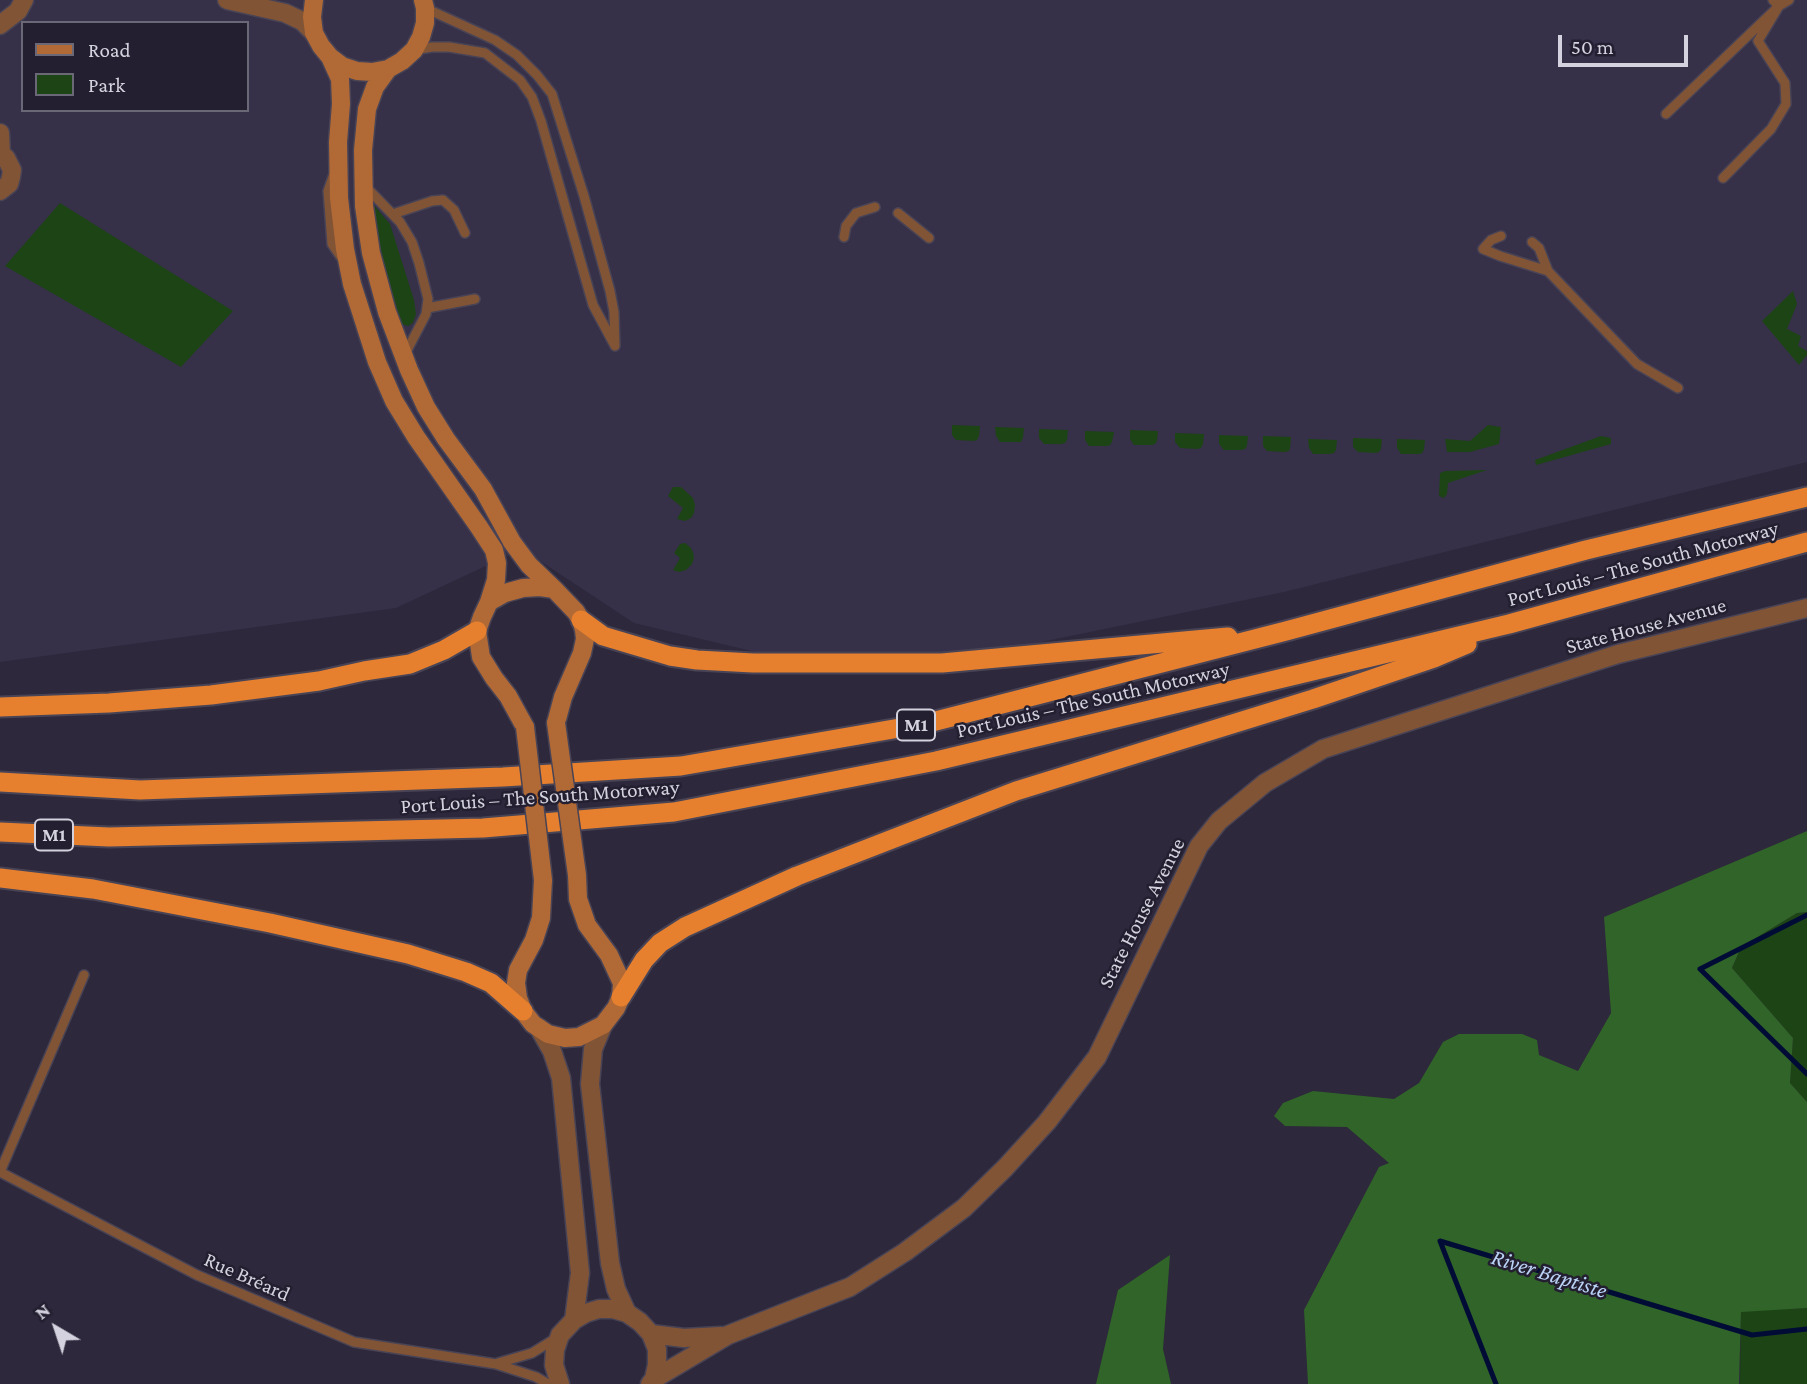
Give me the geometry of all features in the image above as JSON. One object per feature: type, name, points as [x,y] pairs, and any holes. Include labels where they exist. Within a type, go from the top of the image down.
[{"type":"highway","name":"Port Louis – The South Motorway","points":[[0,782],[141,790],[503,777],[681,766],[928,723],[1586,550],[1807,497]]},
{"type":"highway","name":"Port Louis – The South Motorway","points":[[0,832],[109,837],[483,828],[674,812],[936,761],[1509,624],[1807,542]]},
{"type":"highway","points":[[581,620],[603,636],[670,656],[752,663],[942,663],[1286,631]]},
{"type":"highway","points":[[621,997],[644,960],[660,943],[685,927],[797,876],[1016,791],[1313,699],[1434,658],[1509,624]]},
{"type":"highway","points":[[0,707],[109,703],[211,695],[319,681],[410,664],[477,632]]},
{"type":"highway","points":[[0,878],[93,889],[270,923],[408,954],[466,972],[491,983],[523,1011]]},
{"type":"main road","points":[[314,0],[314,33],[321,46],[342,66],[372,72],[388,69],[414,50],[425,23],[424,4]]},
{"type":"main road","points":[[330,57],[340,79],[339,198],[348,268],[365,329],[394,401],[416,437],[480,527],[494,551],[497,563],[496,580],[477,632],[481,657],[509,696],[525,727],[543,880],[541,918],[534,940],[518,970],[518,998],[523,1011],[533,1024],[548,1034],[565,1038],[579,1037],[603,1025],[621,997],[622,983],[617,969],[587,925],[578,899],[556,723],[585,639],[581,620],[529,565],[512,542],[483,489],[426,407],[387,312],[371,253],[364,206],[363,150],[367,109],[375,87],[388,69]]},
{"type":"main road","points":[[489,602],[505,593],[523,588],[554,589]]},
{"type":"street","points":[[227,0],[285,13],[302,21],[314,33]]},
{"type":"street","points":[[1,29],[24,4]]},
{"type":"street","points":[[0,133],[0,154],[12,170],[9,184],[0,191]]},
{"type":"street","name":"State House Avenue","points":[[652,1381],[728,1335],[850,1287],[905,1252],[964,1208],[1047,1122],[1097,1056],[1199,846],[1219,821],[1265,783],[1336,744],[1618,654],[1807,608]]},
{"type":"street","points":[[603,1025],[593,1049],[590,1084],[610,1263],[616,1289],[626,1313]]},
{"type":"street","points":[[539,1028],[552,1051],[561,1077],[580,1273],[574,1320]]},
{"type":"street","points":[[559,1384],[554,1365],[560,1335],[574,1320],[599,1309],[626,1313],[640,1322],[650,1334],[656,1349],[657,1365],[652,1381]]},
{"type":"street","points":[[650,1334],[684,1338],[728,1335]]},
{"type":"lane","points":[[1667,114],[1776,3],[1789,0]]},
{"type":"lane","points":[[1723,178],[1771,130],[1786,104],[1785,83],[1758,41],[1776,3]]},
{"type":"lane","points":[[414,50],[449,47],[485,53],[520,80],[532,97],[593,305],[615,346],[610,291],[552,94],[517,55],[495,40],[424,4]]},
{"type":"lane","points":[[363,184],[400,222],[412,242],[428,299],[426,314],[404,356]]},
{"type":"lane","points":[[393,214],[432,201],[443,201],[454,210],[465,233]]},
{"type":"lane","points":[[844,237],[846,226],[857,213],[875,207]]},
{"type":"lane","points":[[898,213],[929,238]]},
{"type":"lane","points":[[1501,236],[1483,249],[1548,271]]},
{"type":"lane","points":[[1532,242],[1539,248],[1548,271],[1637,364],[1678,388]]},
{"type":"lane","points":[[427,308],[475,299]]},
{"type":"lane","points":[[0,1172],[84,975]]},
{"type":"lane","name":"Rue Bréard","points":[[0,1172],[197,1275],[354,1342],[496,1364],[536,1377],[548,1384]]},
{"type":"lane","name":"Rue Bréard","points":[[496,1364],[532,1353],[560,1335]]},
{"type":"shaded area","points":[[0,0],[1807,0],[1807,462],[1284,592],[993,652],[764,654],[634,623],[522,549],[396,608],[0,662]]},
{"type":"green space","points":[[60,203],[233,311],[181,367],[5,266]]},
{"type":"green space","points":[[372,203],[390,224],[414,300],[416,314],[413,323],[408,326],[402,324],[397,315],[382,258]]},
{"type":"green space","points":[[1793,291],[1797,304],[1787,329],[1801,336],[1798,346],[1807,351],[1799,365],[1762,321]]},
{"type":"green space","points":[[952,425],[980,426],[977,440],[956,440],[952,435]]},
{"type":"green space","points":[[1488,425],[1501,427],[1499,444],[1470,452],[1447,452],[1445,439],[1470,441]]},
{"type":"green space","points":[[995,427],[1024,428],[1023,438],[1021,442],[1000,442]]},
{"type":"green space","points":[[1039,429],[1068,430],[1067,440],[1061,444],[1044,444],[1039,438]]},
{"type":"green space","points":[[1130,430],[1158,431],[1157,441],[1152,445],[1134,445],[1130,439]]},
{"type":"green space","points":[[1085,431],[1114,432],[1112,442],[1107,446],[1089,446],[1085,440]]},
{"type":"green space","points":[[1175,433],[1204,434],[1203,444],[1197,449],[1180,448],[1175,442]]},
{"type":"green space","points":[[1219,435],[1248,436],[1247,446],[1241,450],[1224,450],[1219,444]]},
{"type":"green space","points":[[1263,436],[1291,437],[1289,451],[1267,451],[1263,446]]},
{"type":"green space","points":[[1601,436],[1611,438],[1611,444],[1536,465],[1535,460]]},
{"type":"green space","points":[[1353,438],[1382,439],[1381,449],[1375,453],[1358,452],[1353,447]]},
{"type":"green space","points":[[1308,439],[1337,440],[1336,450],[1330,454],[1313,454]]},
{"type":"green space","points":[[1397,439],[1425,440],[1424,450],[1419,454],[1401,454],[1397,448]]},
{"type":"green space","points":[[1487,470],[1448,483],[1447,494],[1444,498],[1439,496],[1440,473]]},
{"type":"green space","points":[[673,487],[681,487],[693,498],[694,513],[685,521],[677,519],[683,508],[668,496]]},
{"type":"green space","points":[[685,543],[693,552],[694,558],[686,570],[679,572],[673,570],[680,558],[674,553],[680,544]]},
{"type":"green space","points":[[1807,831],[1807,912],[1797,913],[1741,947],[1732,968],[1793,1038],[1790,1083],[1807,1102],[1807,1308],[1741,1312],[1739,1384],[1308,1384],[1304,1310],[1379,1167],[1389,1163],[1347,1127],[1285,1126],[1274,1116],[1283,1103],[1313,1091],[1394,1099],[1419,1083],[1443,1042],[1459,1034],[1522,1034],[1537,1040],[1539,1055],[1578,1071],[1611,1013],[1604,917]]},
{"type":"green space","points":[[1807,912],[1807,1102],[1790,1083],[1793,1038],[1732,968],[1741,947],[1797,913]]},
{"type":"green space","points":[[1170,1255],[1163,1349],[1171,1384],[1096,1384],[1118,1290]]},
{"type":"green space","points":[[1807,1308],[1807,1384],[1740,1384],[1741,1311]]},
{"type":"waterway","name":"River Baptiste","points":[[1807,915],[1700,969],[1807,1074]]},
{"type":"waterway","name":"River Baptiste","points":[[1496,1384],[1440,1241],[1752,1335],[1807,1329]]}]
